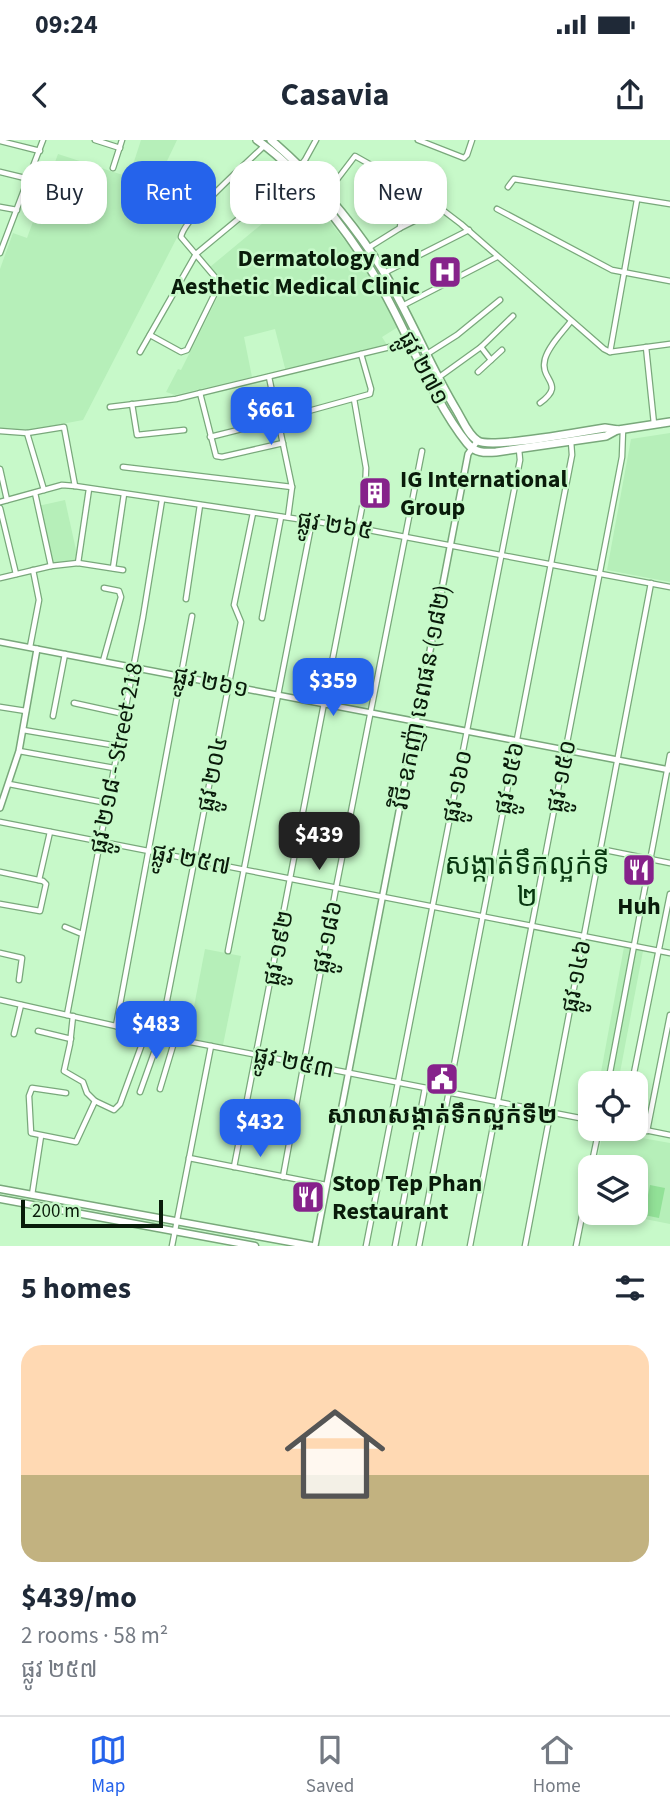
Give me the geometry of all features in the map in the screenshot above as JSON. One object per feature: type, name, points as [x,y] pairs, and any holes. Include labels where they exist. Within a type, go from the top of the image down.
[{"type":"main road","name":"ផ្លូវ ២៧១","points":[[257,140],[268,143],[289,161]]},
{"type":"main road","name":"ផ្លូវ ២៧១","points":[[340,212],[368,247],[384,273],[426,355],[435,381],[460,433],[472,448]]},
{"type":"main road","name":"ផ្លូវ ២៧១","points":[[339,224],[377,278],[408,339],[471,434],[478,440]]},
{"type":"main road","points":[[478,440],[496,443],[670,422]]},
{"type":"main road","points":[[472,448],[485,453],[519,449],[606,436],[620,429]]},
{"type":"main road","points":[[0,1189],[313,1246]]},
{"type":"main road","points":[[0,1199],[256,1246]]},
{"type":"street","points":[[36,161],[43,140]]},
{"type":"street","points":[[95,140],[120,148]]},
{"type":"street","points":[[113,168],[122,140]]},
{"type":"street","points":[[303,161],[316,140]]},
{"type":"street","points":[[418,140],[464,158],[472,140]]},
{"type":"street","points":[[0,141],[40,151]]},
{"type":"street","points":[[150,335],[181,352],[187,350],[220,283],[181,237],[181,233],[196,214],[268,143]]},
{"type":"street","points":[[340,176],[355,156],[364,161]]},
{"type":"street","points":[[0,172],[21,177]]},
{"type":"street","points":[[508,187],[514,179],[670,204]]},
{"type":"street","points":[[0,253],[3,235],[21,200]]},
{"type":"street","points":[[610,352],[637,200]]},
{"type":"street","points":[[0,207],[17,210]]},
{"type":"street","points":[[497,209],[623,274],[670,281]]},
{"type":"street","points":[[447,213],[610,352],[670,344]]},
{"type":"street","points":[[140,352],[196,254],[232,224]]},
{"type":"street","points":[[400,224],[400,228]]},
{"type":"street","points":[[368,247],[408,224]]},
{"type":"street","points":[[384,273],[469,230]]},
{"type":"street","points":[[402,306],[497,257]]},
{"type":"street","points":[[426,355],[457,335],[500,300]]},
{"type":"street","points":[[435,381],[481,348],[513,316]]},
{"type":"street","points":[[540,403],[553,389],[544,370],[546,355],[571,321]]},
{"type":"street","points":[[110,407],[200,393],[394,346],[408,339]]},
{"type":"street","points":[[481,348],[491,360]]},
{"type":"street","points":[[646,348],[653,424]]},
{"type":"street","points":[[478,372],[502,350]]},
{"type":"street","points":[[305,412],[371,392],[361,354]]},
{"type":"street","points":[[262,618],[292,488],[268,377]]},
{"type":"street","points":[[200,393],[217,456],[283,443]]},
{"type":"street","name":"ផ្លូវ ១៩២","points":[[234,1167],[367,473],[354,399]]},
{"type":"street","points":[[132,404],[137,435],[184,430]]},
{"type":"street","points":[[210,436],[278,420]]},
{"type":"street","points":[[0,431],[27,433],[64,427],[75,486]]},
{"type":"street","name":"ផ្លូវ ១៥០","points":[[470,1246],[622,457],[620,429]]},
{"type":"street","points":[[27,433],[44,490]]},
{"type":"street","name":"ផ្លូវ ១៥៦","points":[[419,1246],[572,455],[570,433]]},
{"type":"street","name":"វិថី ឧកញ៉ា ទេពផន (១៨២)","points":[[313,1246],[468,454],[478,440]]},
{"type":"street","name":"ផ្លូវ ១៦០","points":[[366,1246],[502,555],[520,460],[519,449]]},
{"type":"street","name":"ផ្លូវ ១៨៦","points":[[283,1177],[336,888],[422,451]]},
{"type":"street","points":[[123,467],[292,488]]},
{"type":"street","points":[[0,469],[7,500]]},
{"type":"street","name":"ផ្លូវ ២៦៥","points":[[0,502],[62,485],[75,486],[358,528],[670,587]]},
{"type":"street","points":[[78,563],[89,489]]},
{"type":"street","points":[[34,493],[51,566]]},
{"type":"street","points":[[113,568],[124,494]]},
{"type":"street","name":"ផ្លូវ ២១៨ - Street 218","points":[[95,1101],[82,1083],[64,1070],[71,1039],[70,1016],[82,934],[162,499]]},
{"type":"street","points":[[186,599],[200,505]]},
{"type":"street","points":[[0,508],[16,574]]},
{"type":"street","name":"ផ្លូវ ២០៤","points":[[140,1092],[160,1036],[196,860],[241,619],[234,605],[253,513]]},
{"type":"street","points":[[228,951],[312,521]]},
{"type":"street","points":[[0,579],[51,566],[78,563],[123,570]]},
{"type":"street","points":[[0,808],[19,751],[26,711],[39,600],[33,570]]},
{"type":"street","name":"ផ្លូវ ១៤៦","points":[[525,1246],[651,583]]},
{"type":"street","points":[[103,661],[121,597],[119,591],[104,588]]},
{"type":"street","points":[[116,1026],[192,616]]},
{"type":"street","name":"ផ្លូវ ២៦១","points":[[0,642],[669,770]]},
{"type":"street","points":[[53,716],[65,654]]},
{"type":"street","points":[[74,704],[124,714]]},
{"type":"street","points":[[0,707],[26,711]]},
{"type":"street","points":[[23,730],[118,746]]},
{"type":"street","points":[[19,751],[114,768]]},
{"type":"street","points":[[610,1071],[670,755]]},
{"type":"street","points":[[9,784],[107,803]]},
{"type":"street","name":"ផ្លូវ ២៥៧","points":[[0,822],[670,953]]},
{"type":"street","points":[[39,880],[50,832]]},
{"type":"street","points":[[600,849],[670,863]]},
{"type":"street","points":[[0,872],[45,881],[46,884],[40,911],[0,904]]},
{"type":"street","points":[[634,1071],[670,894]]},
{"type":"street","points":[[65,927],[82,934]]},
{"type":"street","points":[[0,953],[22,958],[19,980]]},
{"type":"street","name":"ផ្លូវ ២៥៣","points":[[0,1000],[160,1036],[578,1118]]},
{"type":"street","points":[[14,1034],[21,1004]]},
{"type":"street","points":[[648,1126],[670,1015]]},
{"type":"street","points":[[38,1031],[71,1039]]},
{"type":"street","points":[[66,1093],[32,1088],[29,1096],[30,1131],[41,1136],[78,1141],[95,1101],[107,1109],[117,1108],[146,1033]]},
{"type":"street","points":[[160,1089],[176,1039]]},
{"type":"street","points":[[172,1246],[211,1046]]},
{"type":"street","points":[[395,1246],[425,1088]]},
{"type":"street","points":[[648,1131],[670,1135]]},
{"type":"street","points":[[32,1195],[41,1136]]},
{"type":"street","points":[[189,1158],[326,1185]]},
{"type":"street","points":[[576,1246],[580,1225]]},
{"type":"shaded area","points":[[141,140],[177,140],[167,161],[134,161]]},
{"type":"shaded area","points":[[58,154],[80,161],[55,161]]},
{"type":"shaded area","points":[[107,170],[121,174],[121,224],[184,224],[83,420],[19,432],[0,428],[0,269],[13,233],[27,238],[32,224],[107,224]]},
{"type":"shaded area","points":[[262,224],[332,224],[357,256],[398,327],[382,337],[387,345],[286,372],[275,329],[244,337],[252,377],[175,395],[166,392],[178,369],[181,370],[224,284],[210,267]]},
{"type":"shaded area","points":[[670,433],[670,582],[607,570],[631,439]]},
{"type":"shaded area","points":[[65,500],[78,559],[53,565],[38,506]]},
{"type":"shaded area","points":[[624,947],[643,951],[620,1071],[601,1071]]},
{"type":"shaded area","points":[[205,949],[241,956],[223,1045],[188,1038]]},
{"type":"shaded area","points":[[648,1139],[670,1143],[670,1224],[648,1220],[648,1155],[598,1155],[601,1141]]},
{"type":"shaded area","points":[[650,1185],[665,1188],[659,1218],[648,1216]]},
{"type":"place","name":"Dermatology and Aesthetic Medical Clinic","points":[[445,272]]},
{"type":"place","name":"IG International Group","points":[[375,493]]},
{"type":"place","name":"Huh","points":[[639,870]]},
{"type":"place","name":"សាលាសង្កាត់ទឹកល្អក់ទី២","points":[[442,1079]]},
{"type":"place","name":"Stop Tep Phan Restaurant","points":[[308,1197]]},
{"type":"district","name":"សង្កាត់ទឹកល្អក់ទី ២","points":[[527,880]]}]
